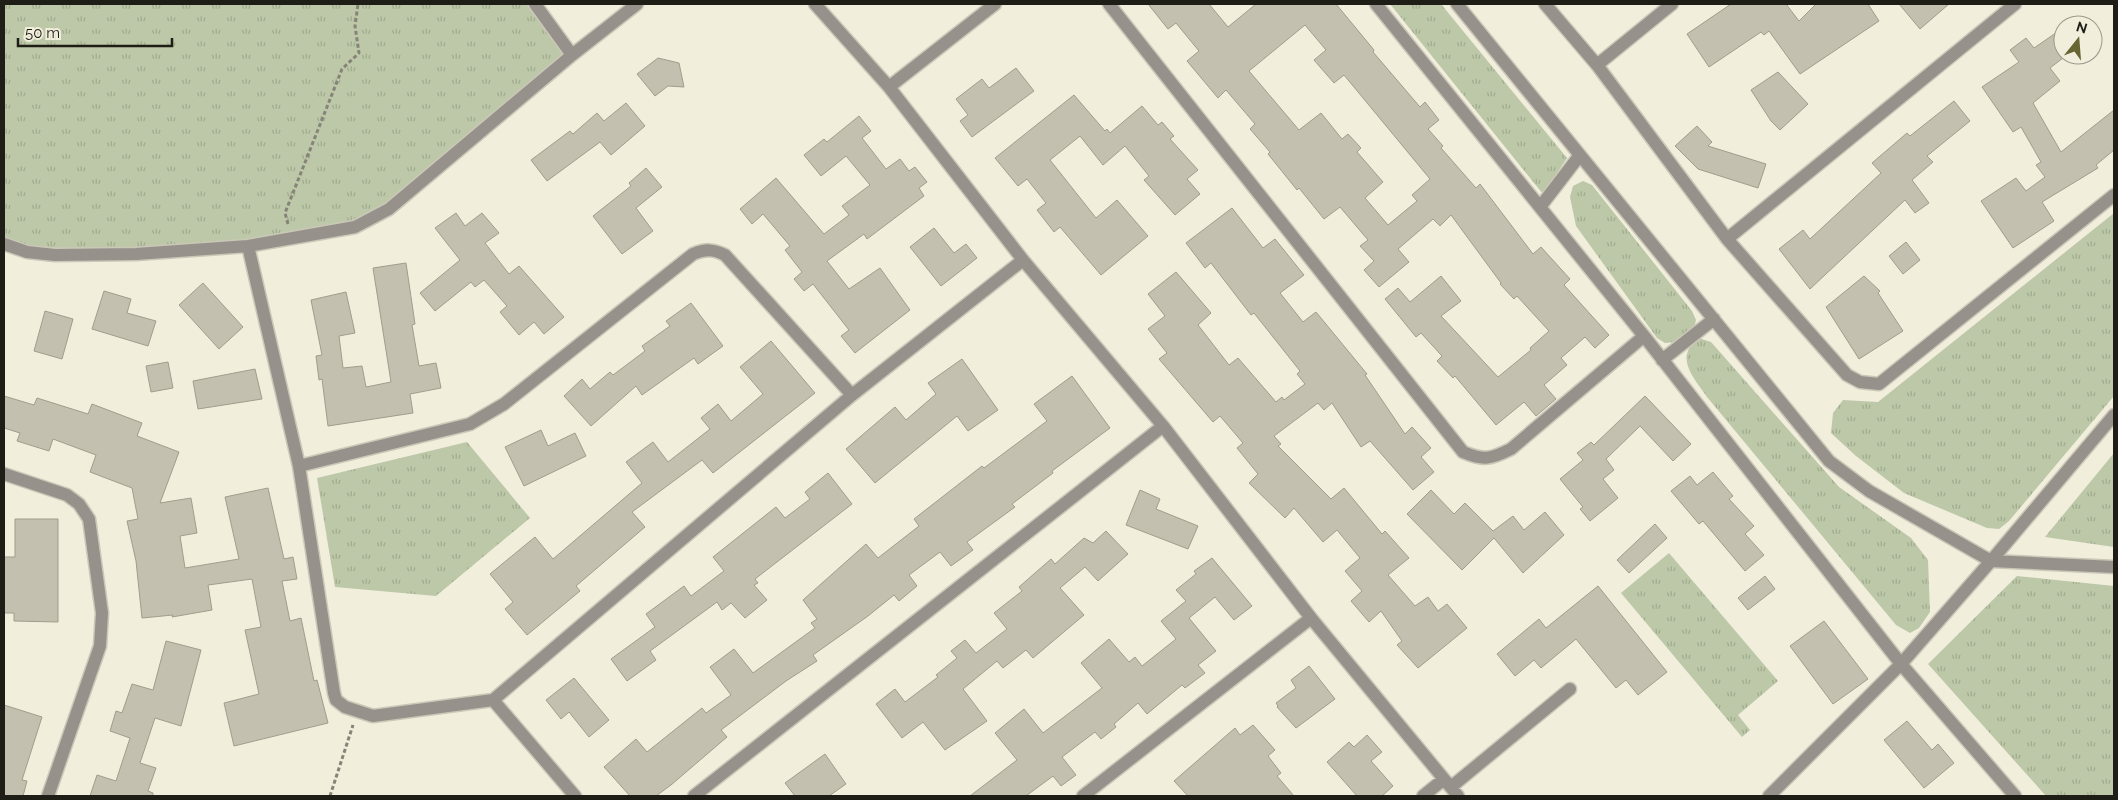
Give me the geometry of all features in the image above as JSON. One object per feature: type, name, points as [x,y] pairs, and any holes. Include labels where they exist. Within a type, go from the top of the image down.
[{"type":"street","points":[[534,4],[572,55]]},
{"type":"street","points":[[4,244],[26,252],[55,255],[136,254],[248,246],[355,227],[389,209],[572,55],[636,4]]},
{"type":"street","points":[[815,4],[889,87],[1023,260],[1162,426],[1311,618],[1451,788]]},
{"type":"street","points":[[889,87],[996,4]]},
{"type":"street","points":[[1109,4],[1462,452],[1479,459],[1498,456],[1512,449],[1644,336]]},
{"type":"street","points":[[1376,4],[1644,336],[1901,664],[2016,796]]},
{"type":"street","points":[[1457,4],[1829,461],[1868,491],[1991,561],[2114,567]]},
{"type":"street","points":[[1545,4],[1597,65],[1727,239],[1847,375],[1860,382],[1879,384],[2114,195]]},
{"type":"street","points":[[1597,65],[1672,4]]},
{"type":"street","points":[[1727,239],[2015,4]]},
{"type":"street","points":[[1540,207],[1580,155]]},
{"type":"street","points":[[248,246],[299,466],[334,693],[336,700],[345,707],[373,716],[494,700],[852,395],[1023,260]]},
{"type":"street","points":[[299,466],[470,424],[504,404],[694,254],[705,249],[725,255],[852,395]]},
{"type":"street","points":[[1662,360],[1714,319]]},
{"type":"street","points":[[1769,796],[1901,664],[2114,415]]},
{"type":"street","points":[[694,796],[1162,426]]},
{"type":"street","points":[[4,474],[67,496],[79,504],[89,519],[102,613],[100,646],[48,796]]},
{"type":"street","points":[[1083,796],[1311,618]]},
{"type":"street","points":[[1423,796],[1451,788],[1570,689]]},
{"type":"street","points":[[494,700],[575,796]]},
{"type":"path","points":[[291,238],[286,213],[342,69],[359,53],[355,26],[358,4]]},
{"type":"path","points":[[330,796],[358,712]]},
{"type":"green space","points":[[4,4],[527,4],[567,54],[387,206],[354,222],[247,241],[134,250],[28,247],[4,240]]},
{"type":"green space","points":[[1390,4],[1441,4],[1567,158],[1543,194]]},
{"type":"green space","points":[[1583,181],[1592,185],[1692,311],[1696,320],[1693,332],[1674,342],[1665,343],[1657,338],[1576,226],[1570,197],[1573,186]]},
{"type":"green space","points":[[2114,213],[2114,396],[2009,521],[1999,529],[1987,528],[1904,493],[1856,456],[1831,433],[1833,413],[1843,400],[1878,402]]},
{"type":"green space","points":[[1699,338],[1711,342],[1839,487],[1911,538],[1928,560],[1930,612],[1919,628],[1910,633],[1896,625],[1707,397],[1688,368],[1687,353],[1691,345]]},
{"type":"green space","points":[[467,442],[530,518],[436,596],[335,587],[317,478]]},
{"type":"green space","points":[[2114,453],[2114,547],[2045,537]]},
{"type":"green space","points":[[1669,553],[1778,681],[1738,715],[1750,730],[1742,737],[1621,593]]},
{"type":"green space","points":[[2017,576],[2114,586],[2114,796],[2046,796],[1928,664]]},
{"type":"building","points":[[1148,4],[1209,4],[1228,27],[1256,4],[1336,4],[1374,50],[1373,52],[1420,107],[1425,102],[1439,120],[1428,129],[1443,146],[1441,148],[1476,188],[1480,184],[1533,254],[1541,247],[1570,279],[1564,285],[1609,335],[1595,348],[1585,337],[1561,358],[1567,365],[1544,385],[1556,399],[1536,416],[1524,402],[1496,425],[1455,376],[1453,378],[1437,361],[1442,356],[1421,333],[1416,337],[1385,299],[1398,288],[1410,302],[1441,276],[1461,301],[1441,316],[1498,377],[1531,350],[1530,348],[1549,331],[1517,296],[1514,299],[1500,284],[1451,215],[1440,226],[1433,219],[1398,249],[1409,262],[1379,287],[1364,270],[1374,261],[1360,246],[1368,240],[1340,207],[1324,219],[1299,188],[1297,190],[1268,154],[1270,152],[1250,129],[1255,124],[1226,90],[1218,98],[1187,61],[1199,51],[1176,23],[1168,29]],"holes":[[[1305,25],[1326,50],[1314,60],[1334,83],[1344,75],[1430,179],[1412,195],[1417,201],[1388,225],[1365,198],[1383,182],[1357,152],[1361,148],[1348,134],[1342,139],[1321,113],[1299,130],[1249,71]]]},
{"type":"building","points":[[1731,4],[1786,4],[1799,21],[1816,4],[1868,4],[1879,21],[1800,74],[1769,31],[1764,35],[1761,32],[1709,67],[1687,34]]},
{"type":"building","points":[[1899,4],[1949,4],[1920,29]]},
{"type":"building","points":[[2053,35],[2054,65],[2050,68],[2060,81],[2033,103],[2061,152],[2114,110],[2114,150],[2096,165],[2098,168],[2042,202],[2054,221],[2013,248],[1981,201],[2016,178],[2026,191],[2045,177],[2036,165],[2041,162],[2021,127],[2013,132],[1982,87],[2019,62],[2010,50],[2026,38],[2034,48]]},
{"type":"building","points":[[658,58],[679,63],[684,87],[668,86],[655,96],[637,74]]},
{"type":"building","points":[[1016,68],[1034,91],[972,137],[960,121],[968,115],[956,99],[982,79],[989,88]]},
{"type":"building","points":[[1778,72],[1808,104],[1780,130],[1771,121],[1751,90]]},
{"type":"building","points":[[1074,95],[1105,131],[1107,129],[1110,133],[1142,106],[1158,125],[1162,122],[1174,136],[1170,139],[1198,170],[1187,179],[1200,194],[1175,215],[1144,180],[1149,176],[1125,146],[1103,165],[1080,136],[1050,160],[1096,218],[1117,200],[1148,236],[1101,275],[1060,227],[1054,232],[1037,210],[1046,203],[1027,179],[1018,186],[995,158]]},
{"type":"building","points":[[1954,101],[1970,121],[1927,156],[1933,162],[1912,180],[1929,203],[1915,213],[1905,200],[1810,289],[1779,249],[1803,230],[1810,239],[1881,173],[1872,163],[1907,133],[1910,136]]},
{"type":"building","points":[[626,103],[645,126],[611,155],[600,142],[547,181],[531,160],[570,131],[573,134],[597,113],[604,121]]},
{"type":"building","points":[[859,116],[871,131],[862,138],[886,169],[900,159],[909,171],[915,167],[927,182],[919,188],[924,196],[867,239],[864,234],[827,261],[849,289],[880,268],[910,310],[855,353],[841,336],[849,330],[813,284],[804,291],[794,279],[802,272],[785,250],[790,246],[763,214],[752,224],[740,209],[776,178],[824,234],[849,215],[842,206],[870,185],[846,156],[821,176],[804,155],[824,139],[827,142]]},
{"type":"building","points":[[1697,126],[1712,142],[1708,146],[1766,164],[1758,188],[1698,169],[1675,146]]},
{"type":"building","points":[[646,168],[662,187],[636,208],[653,231],[622,254],[593,216],[631,186],[629,183]]},
{"type":"building","points":[[1232,208],[1263,248],[1275,239],[1304,275],[1280,293],[1303,322],[1316,312],[1367,374],[1365,375],[1405,434],[1412,427],[1431,448],[1421,457],[1434,472],[1413,490],[1370,441],[1361,447],[1332,403],[1324,410],[1318,403],[1274,436],[1281,444],[1278,446],[1331,499],[1344,488],[1382,534],[1385,531],[1409,558],[1388,575],[1415,606],[1428,597],[1438,611],[1447,604],[1467,628],[1418,668],[1397,645],[1402,641],[1381,611],[1369,622],[1351,601],[1362,591],[1345,571],[1360,558],[1337,530],[1323,542],[1294,508],[1285,518],[1249,483],[1258,474],[1237,448],[1243,443],[1220,416],[1213,422],[1159,359],[1167,353],[1148,329],[1165,316],[1148,294],[1176,272],[1211,313],[1198,325],[1229,365],[1238,358],[1276,402],[1282,397],[1284,400],[1305,384],[1297,374],[1300,371],[1254,313],[1251,315],[1211,263],[1205,268],[1186,243]]},
{"type":"building","points":[[456,213],[465,226],[482,213],[499,233],[485,243],[509,274],[519,266],[564,317],[544,334],[534,322],[519,335],[500,312],[507,306],[484,280],[475,287],[471,282],[435,311],[420,293],[460,260],[435,228]]},
{"type":"building","points":[[934,228],[954,253],[966,244],[977,258],[941,286],[910,247]]},
{"type":"building","points":[[1906,242],[1920,260],[1903,274],[1889,256]]},
{"type":"building","points":[[406,263],[415,324],[412,325],[419,366],[436,363],[441,388],[410,394],[413,413],[328,426],[322,379],[319,380],[316,356],[322,355],[311,300],[346,292],[355,333],[339,336],[343,368],[362,366],[366,387],[391,382],[373,268]]},
{"type":"building","points":[[1864,276],[1880,291],[1878,293],[1903,331],[1859,359],[1826,307]]},
{"type":"building","points":[[203,283],[243,327],[219,349],[179,305]]},
{"type":"building","points":[[104,291],[131,299],[127,313],[156,321],[148,346],[92,329]]},
{"type":"building","points":[[691,303],[723,346],[698,364],[694,358],[642,395],[636,386],[591,426],[564,396],[582,379],[590,389],[610,372],[613,375],[645,351],[642,346],[670,326],[666,321]]},
{"type":"building","points":[[45,311],[73,319],[62,359],[34,351]]},
{"type":"building","points":[[771,341],[815,393],[713,473],[702,460],[632,512],[645,527],[576,586],[580,591],[527,635],[505,609],[513,602],[490,574],[535,537],[553,559],[642,483],[626,462],[653,442],[668,462],[710,429],[701,418],[718,404],[731,421],[763,394],[740,367]]},
{"type":"building","points":[[962,359],[998,410],[968,431],[957,416],[875,483],[846,449],[895,407],[906,420],[936,394],[928,383]]},
{"type":"building","points":[[168,362],[173,388],[151,392],[146,366]]},
{"type":"building","points":[[255,369],[262,399],[198,409],[193,381]]},
{"type":"building","points":[[1072,376],[1110,428],[1052,471],[1053,473],[1012,504],[1015,507],[967,542],[973,550],[951,566],[940,552],[909,575],[917,586],[899,601],[894,595],[813,655],[817,661],[786,681],[721,730],[727,737],[656,796],[630,796],[604,767],[636,739],[647,752],[702,708],[706,713],[731,695],[710,667],[734,649],[753,673],[815,628],[811,623],[817,619],[803,600],[866,544],[878,558],[919,526],[914,519],[982,466],[984,468],[1047,421],[1034,404]]},
{"type":"building","points":[[4,396],[34,405],[37,398],[88,414],[92,404],[142,423],[137,436],[179,452],[160,503],[191,498],[197,533],[180,536],[185,568],[239,559],[225,497],[268,488],[284,559],[293,557],[297,579],[282,581],[290,621],[301,618],[314,681],[317,680],[328,723],[234,746],[224,703],[259,694],[245,630],[261,627],[252,579],[208,585],[212,610],[172,617],[173,615],[142,618],[136,561],[127,521],[138,519],[132,488],[90,472],[96,455],[53,439],[49,451],[17,441],[20,433],[4,428]]},
{"type":"building","points":[[1645,396],[1691,444],[1673,461],[1640,426],[1606,459],[1614,470],[1603,479],[1618,498],[1590,521],[1580,509],[1583,507],[1560,479],[1583,460],[1577,453],[1591,442],[1594,445]]},
{"type":"building","points":[[541,430],[548,446],[575,433],[586,456],[524,486],[505,447]]},
{"type":"building","points":[[1713,472],[1733,496],[1729,499],[1754,526],[1745,534],[1764,555],[1745,571],[1703,521],[1699,524],[1671,491],[1690,476],[1697,485]]},
{"type":"building","points":[[828,473],[852,504],[755,579],[758,583],[754,585],[767,600],[745,618],[731,603],[722,610],[717,602],[650,651],[656,660],[627,681],[611,659],[655,627],[646,614],[684,586],[691,596],[724,571],[713,557],[776,507],[785,518],[810,499],[805,492]]},
{"type":"building","points":[[1140,490],[1160,499],[1156,509],[1198,526],[1188,549],[1126,525]]},
{"type":"building","points":[[1431,490],[1454,514],[1465,503],[1493,531],[1513,516],[1524,530],[1545,512],[1564,535],[1523,573],[1494,538],[1462,570],[1407,514]]},
{"type":"building","points":[[15,519],[58,519],[58,622],[14,621],[14,613],[4,613],[4,557],[15,557]]},
{"type":"building","points":[[1655,524],[1667,538],[1629,573],[1617,560]]},
{"type":"building","points":[[1106,531],[1128,554],[1098,581],[1085,567],[1060,588],[1084,615],[1033,658],[1026,650],[1003,668],[997,661],[963,689],[987,721],[945,750],[923,722],[902,738],[876,704],[895,689],[905,702],[938,677],[936,675],[957,658],[951,651],[965,640],[976,653],[1007,629],[994,613],[1022,591],[1019,587],[1051,559],[1055,564],[1084,538],[1093,543]]},
{"type":"building","points":[[1212,558],[1252,606],[1234,620],[1215,597],[1189,618],[1216,651],[1198,665],[1205,673],[1185,688],[1182,685],[1147,714],[1138,703],[1114,724],[1116,727],[1101,739],[1095,732],[1062,757],[1076,775],[1061,786],[1053,776],[1026,796],[970,796],[1017,760],[995,733],[1024,709],[1043,733],[1102,688],[1081,663],[1109,639],[1129,662],[1135,657],[1142,666],[1176,639],[1161,621],[1186,601],[1176,590],[1196,574],[1194,571]]},
{"type":"building","points":[[1765,576],[1775,589],[1748,610],[1738,598]]},
{"type":"building","points":[[1598,586],[1667,672],[1638,695],[1626,680],[1616,688],[1576,639],[1541,668],[1534,660],[1515,676],[1497,654],[1539,619],[1546,628]]},
{"type":"building","points":[[1824,621],[1868,679],[1833,704],[1790,646]]},
{"type":"building","points":[[166,641],[201,650],[181,726],[155,718],[140,763],[156,768],[148,791],[153,793],[153,796],[90,796],[97,775],[116,781],[130,738],[110,731],[116,711],[122,713],[132,684],[153,690]]},
{"type":"building","points":[[1309,666],[1335,699],[1296,728],[1277,707],[1276,703],[1296,688],[1291,680]]},
{"type":"building","points":[[574,678],[609,720],[589,737],[569,712],[561,719],[546,700]]},
{"type":"building","points":[[4,705],[42,717],[22,780],[27,781],[23,796],[4,796]]},
{"type":"building","points":[[1907,721],[1932,750],[1938,744],[1954,763],[1924,788],[1884,740]]},
{"type":"building","points":[[1253,725],[1275,750],[1268,756],[1281,773],[1277,776],[1294,796],[1188,796],[1174,781],[1235,728],[1240,735]]},
{"type":"building","points":[[1367,735],[1382,752],[1371,761],[1393,786],[1382,796],[1357,796],[1327,762],[1349,742],[1354,747]]},
{"type":"building","points":[[825,754],[846,784],[829,796],[795,796],[785,783]]}]
